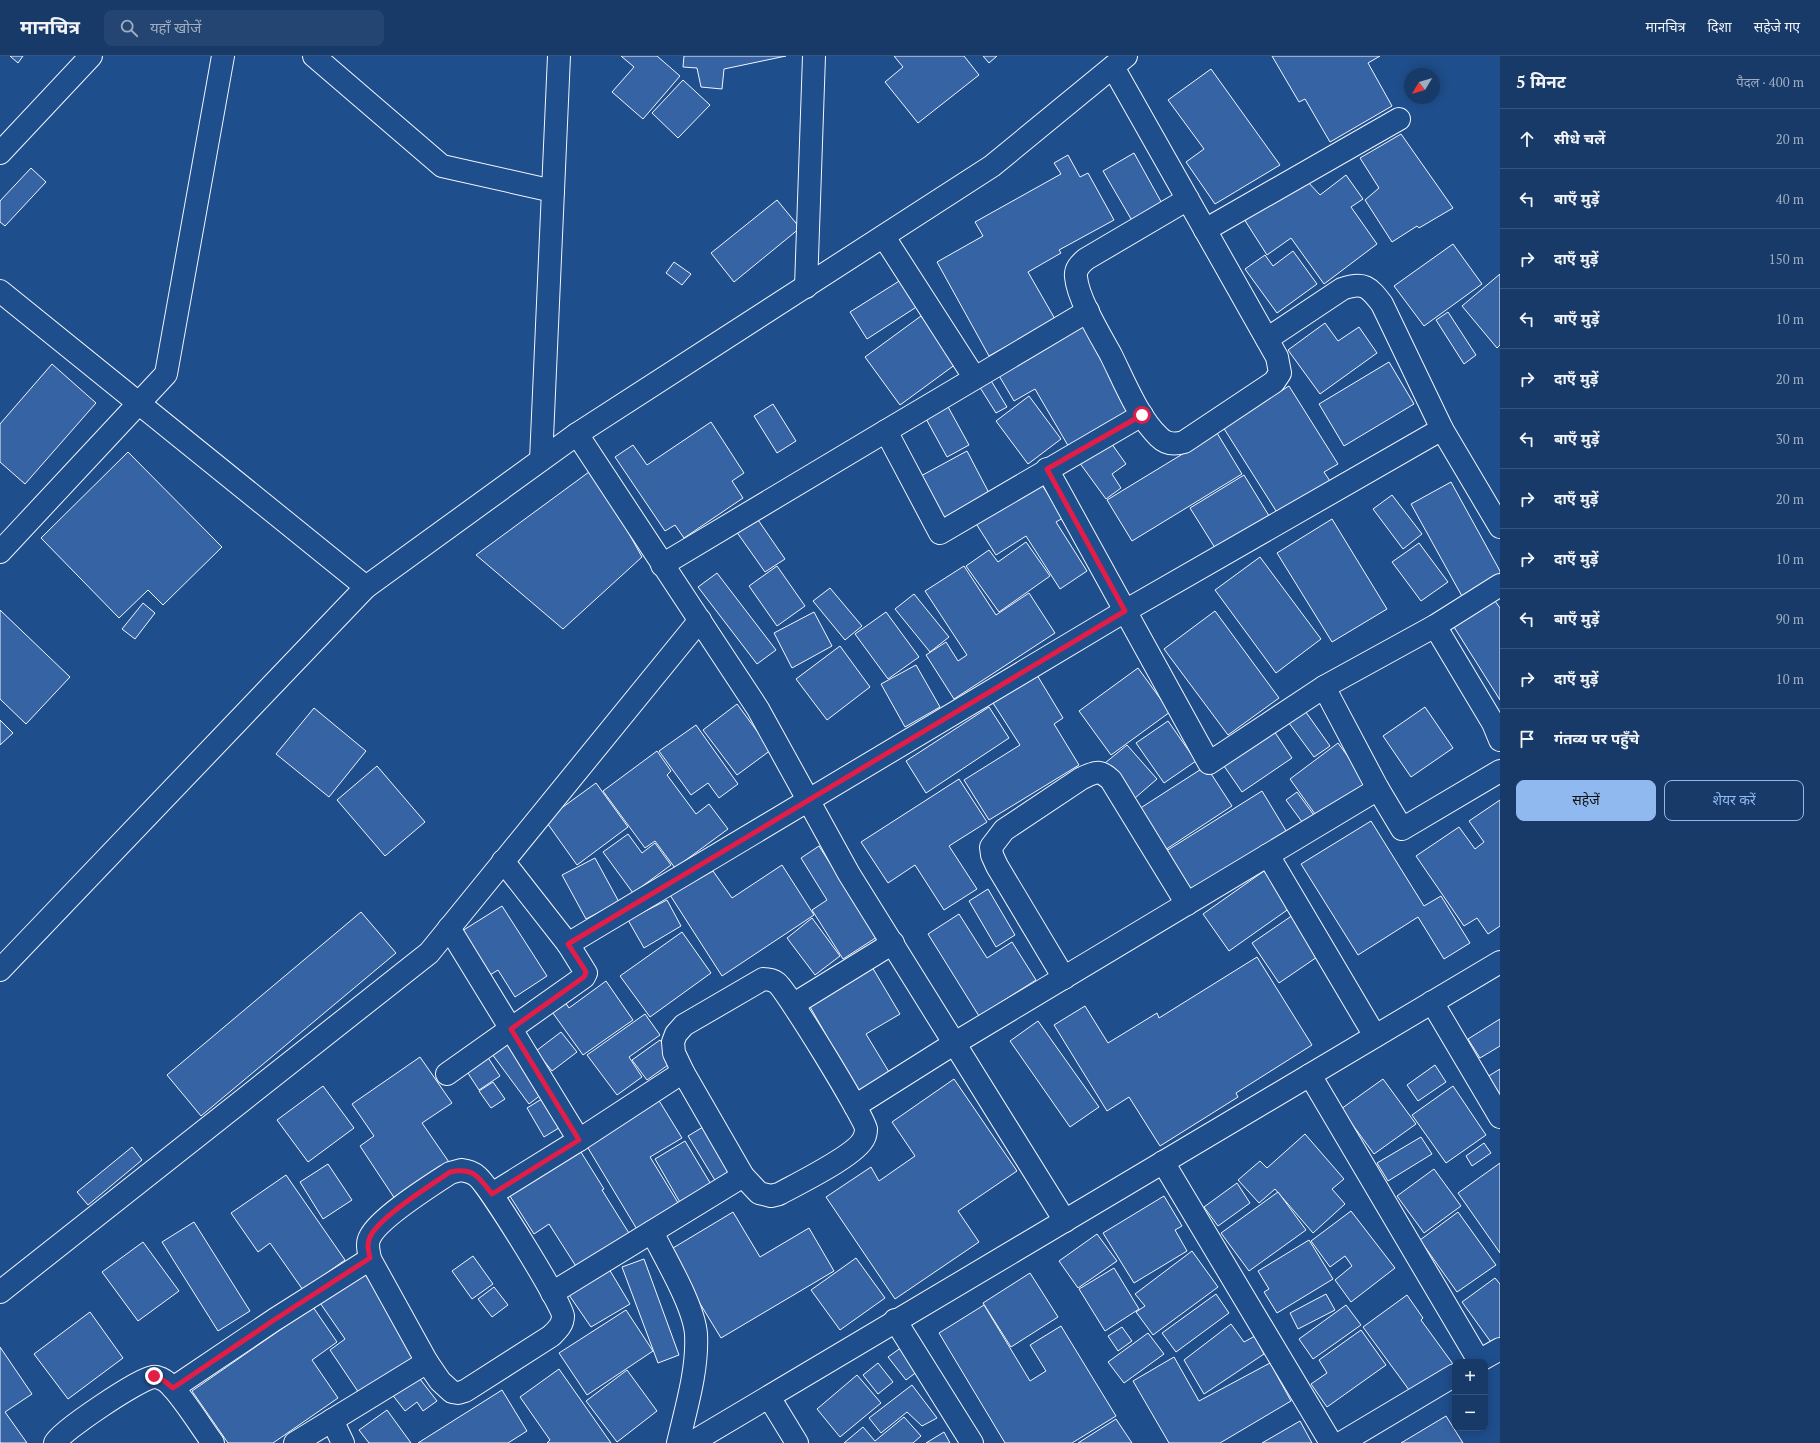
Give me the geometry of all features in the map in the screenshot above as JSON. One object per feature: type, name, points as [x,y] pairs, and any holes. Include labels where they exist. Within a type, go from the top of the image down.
[{"type":"street","points":[[0,153],[91,56]]},
{"type":"street","points":[[0,552],[166,374],[223,56]]},
{"type":"street","points":[[314,56],[442,166],[553,190]]},
{"type":"street","points":[[541,460],[559,56]]},
{"type":"street","points":[[806,287],[814,56]]},
{"type":"street","points":[[0,970],[366,587],[577,434],[992,166],[1120,61],[1188,199],[1277,357],[1280,373],[1274,382],[1184,442],[1176,444],[1168,443],[1159,437],[1142,415],[1088,311],[1076,276],[1079,265],[1086,259],[1188,199]]},
{"type":"street","points":[[1206,230],[1399,119]]},
{"type":"street","points":[[884,237],[974,377]]},
{"type":"street","points":[[1267,339],[1342,289],[1353,285],[1363,285],[1372,291],[1382,304],[1442,429],[1500,526]]},
{"type":"street","points":[[0,291],[366,587]]},
{"type":"street","points":[[662,565],[974,377],[1088,311]]},
{"type":"street","points":[[886,431],[940,533],[1047,469],[1142,415]]},
{"type":"street","points":[[568,944],[808,802],[1125,611],[1442,429]]},
{"type":"street","points":[[577,434],[662,565],[758,708],[808,802],[849,874],[1065,1221]]},
{"type":"street","points":[[1047,469],[1209,763],[1324,688],[1436,626],[1500,585]]},
{"type":"street","points":[[0,1292],[429,953],[700,620]]},
{"type":"street","points":[[1436,626],[1498,727]]},
{"type":"street","points":[[1324,688],[1378,789],[1402,829],[1500,771]]},
{"type":"street","points":[[1064,978],[992,856],[991,847],[1004,830],[1082,778],[1096,772],[1103,772],[1111,780],[1187,904]]},
{"type":"street","points":[[855,1106],[955,1043],[1378,789]]},
{"type":"street","points":[[1268,855],[1376,1036]]},
{"type":"street","points":[[447,1074],[584,977],[586,973],[568,944],[503,861]]},
{"type":"street","points":[[449,928],[579,1140]]},
{"type":"street","points":[[794,1004],[892,943]]},
{"type":"street","points":[[691,1443],[1500,962]]},
{"type":"street","points":[[763,979],[769,979],[777,982],[794,1004],[855,1106],[866,1128],[864,1138],[858,1146],[847,1155],[778,1194],[771,1196],[759,1193],[743,1176],[683,1072],[674,1053],[673,1042],[676,1034],[684,1025],[763,979]]},
{"type":"street","points":[[1432,1002],[1500,1117]]},
{"type":"street","points":[[492,1194],[579,1140],[683,1072]]},
{"type":"street","points":[[1310,1075],[1476,1359]]},
{"type":"street","points":[[1163,1162],[1330,1443]]},
{"type":"street","points":[[461,1170],[470,1171],[477,1176],[492,1194],[552,1293],[563,1314],[563,1322],[560,1328],[551,1336],[465,1391],[458,1393],[446,1388],[427,1362],[370,1258],[368,1248],[369,1238],[379,1224],[450,1172],[461,1170]]},
{"type":"street","points":[[552,1293],[743,1176]]},
{"type":"street","points":[[652,1232],[688,1305],[696,1332],[696,1355],[692,1382],[678,1443]]},
{"type":"street","points":[[173,1388],[370,1258]]},
{"type":"street","points":[[896,1320],[972,1443]]},
{"type":"street","points":[[1483,1359],[1500,1349]]},
{"type":"street","points":[[294,1443],[427,1362]]},
{"type":"street","points":[[55,1443],[68,1430],[145,1379],[154,1376],[163,1380],[173,1388],[213,1443]]},
{"type":"street","points":[[1341,1443],[1452,1377]]},
{"type":"street","points":[[769,1397],[797,1443]]},
{"type":"street","points":[[332,1420],[343,1443]]},
{"type":"building","points":[[10,56],[23,56],[18,63]]},
{"type":"building","points":[[621,56],[657,56],[680,76],[643,119],[612,92],[634,67]]},
{"type":"building","points":[[684,56],[786,56],[724,69],[722,89],[701,87],[697,68],[683,67]]},
{"type":"building","points":[[894,56],[964,56],[979,75],[918,123],[885,82],[903,67]]},
{"type":"building","points":[[983,56],[997,56],[989,63]]},
{"type":"building","points":[[1272,56],[1380,56],[1368,63],[1392,106],[1330,142],[1305,99],[1299,102]]},
{"type":"building","points":[[1211,69],[1280,165],[1215,204],[1186,162],[1204,149],[1168,100]]},
{"type":"building","points":[[683,80],[710,105],[678,138],[652,113]]},
{"type":"building","points":[[1401,134],[1453,208],[1419,228],[1417,226],[1392,242],[1365,200],[1379,188],[1360,158]]},
{"type":"building","points":[[1134,153],[1164,207],[1134,224],[1103,171]]},
{"type":"building","points":[[1068,155],[1080,177],[1088,173],[1114,220],[1059,250],[1061,253],[1028,272],[1055,319],[989,356],[937,262],[983,236],[975,222],[1061,174],[1054,163]]},
{"type":"building","points":[[31,168],[46,182],[5,226],[0,222],[0,201]]},
{"type":"building","points":[[1346,175],[1363,199],[1351,207],[1377,244],[1324,284],[1291,238],[1267,255],[1244,219],[1307,181],[1320,195]]},
{"type":"building","points":[[777,200],[800,228],[734,282],[711,253]]},
{"type":"building","points":[[1453,244],[1482,284],[1424,326],[1394,286]]},
{"type":"building","points":[[1293,251],[1317,284],[1277,313],[1245,269],[1265,255],[1273,266]]},
{"type":"building","points":[[674,262],[691,274],[682,285],[666,273]]},
{"type":"building","points":[[1500,274],[1500,345],[1497,348],[1462,306]]},
{"type":"building","points":[[904,278],[921,304],[867,339],[850,312]]},
{"type":"building","points":[[1448,312],[1476,355],[1464,364],[1436,320]]},
{"type":"building","points":[[921,316],[956,364],[900,405],[865,357]]},
{"type":"building","points":[[1325,323],[1338,341],[1359,327],[1377,353],[1320,394],[1288,350]]},
{"type":"building","points":[[1084,325],[1134,412],[1070,449],[1035,389],[1014,401],[998,374]]},
{"type":"building","points":[[1389,362],[1414,404],[1344,446],[1319,404]]},
{"type":"building","points":[[52,364],[96,403],[25,484],[0,462],[0,424]]},
{"type":"building","points":[[990,379],[1007,407],[996,413],[979,386]]},
{"type":"building","points":[[1289,386],[1338,464],[1324,472],[1330,481],[1278,514],[1223,427]]},
{"type":"building","points":[[1029,396],[1061,439],[1028,464],[996,421]]},
{"type":"building","points":[[773,404],[796,441],[777,453],[754,416]]},
{"type":"building","points":[[947,405],[969,445],[947,457],[925,417]]},
{"type":"building","points":[[711,422],[744,473],[732,481],[743,498],[684,538],[675,525],[665,531],[615,457],[633,445],[647,465]]},
{"type":"building","points":[[1217,433],[1242,474],[1132,541],[1107,500]]},
{"type":"building","points":[[1109,440],[1126,464],[1112,474],[1121,488],[1106,499],[1079,462]]},
{"type":"building","points":[[967,451],[989,493],[941,519],[919,477]]},
{"type":"building","points":[[128,452],[222,547],[163,605],[148,590],[119,618],[41,538]]},
{"type":"building","points":[[593,469],[642,557],[563,629],[476,555]]},
{"type":"building","points":[[1244,475],[1271,519],[1217,551],[1190,508]]},
{"type":"building","points":[[1039,480],[1063,518],[1056,522],[1087,571],[1060,589],[1026,536],[996,555],[975,522]]},
{"type":"building","points":[[1451,482],[1500,571],[1500,577],[1463,598],[1411,504]]},
{"type":"building","points":[[1392,495],[1422,534],[1403,549],[1373,509]]},
{"type":"building","points":[[756,517],[785,559],[765,572],[736,531]]},
{"type":"building","points":[[1332,519],[1387,609],[1332,642],[1277,553]]},
{"type":"building","points":[[1026,542],[1050,576],[999,612],[966,566],[989,550],[998,562]]},
{"type":"building","points":[[1419,543],[1448,582],[1421,601],[1392,562]]},
{"type":"building","points":[[1260,557],[1321,639],[1276,673],[1215,590]]},
{"type":"building","points":[[777,566],[805,606],[777,626],[749,586]]},
{"type":"building","points":[[964,566],[996,615],[1029,593],[1055,633],[954,699],[926,655],[946,642],[958,661],[967,655],[925,591]]},
{"type":"building","points":[[717,573],[776,650],[757,664],[698,587]]},
{"type":"building","points":[[830,588],[862,626],[845,640],[813,601]]},
{"type":"building","points":[[914,594],[949,637],[930,652],[895,609]]},
{"type":"building","points":[[1495,601],[1500,608],[1500,700],[1454,627]]},
{"type":"building","points":[[143,603],[155,613],[135,639],[122,629]]},
{"type":"building","points":[[0,610],[70,677],[26,724],[0,699]]},
{"type":"building","points":[[1215,611],[1279,698],[1228,735],[1164,649]]},
{"type":"building","points":[[814,612],[832,646],[792,668],[774,633]]},
{"type":"building","points":[[886,612],[919,657],[888,679],[855,634]]},
{"type":"building","points":[[840,646],[870,687],[827,720],[796,679]]},
{"type":"building","points":[[916,665],[940,707],[905,727],[881,684]]},
{"type":"building","points":[[1138,668],[1170,712],[1111,755],[1079,711]]},
{"type":"building","points":[[1037,675],[1063,718],[1054,724],[1079,765],[989,820],[964,780],[1020,745],[993,703]]},
{"type":"building","points":[[737,704],[771,750],[737,775],[703,730]]},
{"type":"building","points":[[989,707],[1009,738],[926,793],[906,761]]},
{"type":"building","points":[[1425,707],[1453,748],[1411,777],[1383,736]]},
{"type":"building","points":[[314,708],[366,751],[329,797],[276,754]]},
{"type":"building","points":[[1303,708],[1330,746],[1314,757],[1286,719]]},
{"type":"building","points":[[0,720],[13,733],[0,745]]},
{"type":"building","points":[[1168,721],[1196,761],[1164,783],[1136,743]]},
{"type":"building","points":[[696,725],[738,784],[719,798],[708,783],[691,795],[659,751]]},
{"type":"building","points":[[1274,731],[1292,758],[1242,792],[1224,766]]},
{"type":"building","points":[[1338,743],[1369,785],[1320,821],[1290,779]]},
{"type":"building","points":[[1127,745],[1157,779],[1135,798],[1105,763]]},
{"type":"building","points":[[657,751],[671,771],[667,775],[696,814],[709,804],[728,829],[675,868],[655,841],[645,848],[603,791]]},
{"type":"building","points":[[377,766],[425,822],[385,856],[337,800]]},
{"type":"building","points":[[1206,766],[1232,806],[1165,850],[1139,809]]},
{"type":"building","points":[[959,779],[987,822],[949,846],[977,889],[944,910],[915,865],[888,883],[861,842]]},
{"type":"building","points":[[596,783],[628,827],[577,865],[545,820]]},
{"type":"building","points":[[1262,791],[1288,834],[1189,895],[1163,853]]},
{"type":"building","points":[[1297,792],[1316,818],[1305,826],[1286,800]]},
{"type":"building","points":[[1500,800],[1500,926],[1488,934],[1477,918],[1464,926],[1416,856],[1459,827],[1475,849],[1484,842],[1469,821]]},
{"type":"building","points":[[1371,821],[1424,906],[1441,896],[1470,943],[1444,959],[1418,917],[1358,955],[1301,864]]},
{"type":"building","points":[[628,834],[642,853],[655,843],[671,865],[633,893],[603,852]]},
{"type":"building","points":[[819,846],[877,937],[843,959],[812,910],[827,900],[801,858]]},
{"type":"building","points":[[595,858],[619,902],[586,919],[562,875]]},
{"type":"building","points":[[782,865],[814,915],[722,976],[670,895],[713,871],[732,898]]},
{"type":"building","points":[[1264,871],[1290,908],[1229,951],[1203,914]]},
{"type":"building","points":[[988,889],[1015,935],[996,947],[969,901]]},
{"type":"building","points":[[667,900],[681,926],[644,948],[628,920]]},
{"type":"building","points":[[502,906],[547,976],[515,997],[498,970],[490,975],[462,931]]},
{"type":"building","points":[[361,912],[396,953],[201,1116],[167,1075]]},
{"type":"building","points":[[959,914],[987,958],[1012,942],[1036,980],[979,1016],[928,934]]},
{"type":"building","points":[[1293,915],[1320,955],[1279,983],[1252,943]]},
{"type":"building","points":[[812,918],[840,956],[815,975],[787,938]]},
{"type":"building","points":[[682,932],[711,973],[650,1017],[620,976]]},
{"type":"building","points":[[1257,957],[1312,1045],[1236,1093],[1238,1097],[1160,1146],[1129,1097],[1107,1111],[1054,1025],[1085,1006],[1108,1043],[1157,1013],[1159,1018]]},
{"type":"building","points":[[872,967],[900,1014],[866,1034],[892,1077],[861,1096],[809,1005]]},
{"type":"building","points":[[606,981],[633,1020],[583,1055],[550,1009],[563,999],[569,1008]]},
{"type":"building","points":[[645,1014],[660,1035],[629,1057],[642,1077],[617,1095],[587,1055]]},
{"type":"building","points":[[1500,1019],[1500,1046],[1480,1058],[1468,1039]]},
{"type":"building","points":[[1038,1021],[1099,1107],[1070,1127],[1010,1041]]},
{"type":"building","points":[[561,1032],[577,1052],[552,1071],[536,1051]]},
{"type":"building","points":[[660,1040],[675,1060],[647,1080],[632,1060]]},
{"type":"building","points":[[510,1041],[546,1091],[529,1104],[492,1054]]},
{"type":"building","points":[[485,1053],[500,1076],[479,1090],[464,1067]]},
{"type":"building","points":[[420,1057],[452,1103],[422,1123],[451,1165],[397,1202],[360,1146],[374,1136],[352,1104]]},
{"type":"building","points":[[1435,1065],[1446,1082],[1418,1101],[1407,1085]]},
{"type":"building","points":[[1500,1069],[1500,1097],[1487,1077]]},
{"type":"building","points":[[954,1079],[1017,1171],[958,1211],[979,1242],[895,1299],[826,1197],[871,1167],[879,1181],[915,1156],[892,1122]]},
{"type":"building","points":[[1383,1079],[1416,1124],[1374,1154],[1341,1109]]},
{"type":"building","points":[[493,1082],[505,1099],[491,1108],[479,1091]]},
{"type":"building","points":[[323,1086],[354,1128],[308,1162],[277,1120]]},
{"type":"building","points":[[1453,1086],[1486,1135],[1446,1163],[1412,1115]]},
{"type":"building","points":[[545,1097],[562,1126],[544,1137],[527,1108]]},
{"type":"building","points":[[658,1099],[682,1138],[650,1157],[680,1206],[638,1231],[585,1143]]},
{"type":"building","points":[[708,1124],[735,1171],[716,1182],[688,1136]]},
{"type":"building","points":[[1305,1134],[1344,1179],[1332,1189],[1345,1204],[1313,1233],[1275,1189],[1259,1203],[1238,1180],[1260,1161],[1267,1168]]},
{"type":"building","points":[[1421,1137],[1432,1154],[1388,1181],[1377,1163]]},
{"type":"building","points":[[685,1141],[712,1186],[681,1204],[655,1159]]},
{"type":"building","points":[[1484,1143],[1491,1153],[1472,1166],[1466,1156]]},
{"type":"building","points":[[132,1147],[142,1160],[88,1205],[77,1192]]},
{"type":"building","points":[[579,1149],[604,1189],[602,1190],[632,1238],[579,1271],[549,1224],[534,1234],[508,1193]]},
{"type":"building","points":[[1500,1163],[1500,1253],[1458,1193]]},
{"type":"building","points":[[328,1164],[352,1200],[323,1219],[300,1182]]},
{"type":"building","points":[[1434,1169],[1461,1206],[1424,1233],[1397,1196]]},
{"type":"building","points":[[286,1175],[345,1260],[303,1290],[270,1243],[258,1252],[231,1213]]},
{"type":"building","points":[[1237,1183],[1250,1203],[1218,1226],[1204,1207]]},
{"type":"building","points":[[1278,1192],[1306,1230],[1249,1271],[1221,1233]]},
{"type":"building","points":[[1164,1196],[1182,1226],[1175,1230],[1187,1251],[1134,1283],[1103,1233]]},
{"type":"building","points":[[1351,1211],[1395,1268],[1351,1302],[1335,1280],[1352,1266],[1345,1256],[1330,1267],[1311,1241]]},
{"type":"building","points":[[733,1212],[760,1257],[809,1228],[834,1271],[721,1338],[668,1251]]},
{"type":"building","points":[[1458,1212],[1496,1265],[1457,1292],[1420,1240]]},
{"type":"building","points":[[194,1222],[250,1311],[218,1331],[162,1242]]},
{"type":"building","points":[[1097,1234],[1117,1261],[1078,1288],[1059,1261]]},
{"type":"building","points":[[1309,1240],[1333,1279],[1277,1313],[1264,1292],[1269,1289],[1258,1271]]},
{"type":"building","points":[[143,1242],[179,1291],[138,1321],[102,1272]]},
{"type":"building","points":[[1192,1251],[1218,1287],[1153,1335],[1136,1312],[1145,1306],[1135,1294]]},
{"type":"building","points":[[473,1256],[493,1284],[472,1299],[452,1271]]},
{"type":"building","points":[[856,1258],[885,1298],[840,1330],[811,1290]]},
{"type":"building","points":[[644,1259],[679,1355],[658,1363],[622,1267]]},
{"type":"building","points":[[1114,1268],[1139,1309],[1105,1331],[1079,1289]]},
{"type":"building","points":[[609,1269],[630,1304],[591,1327],[569,1295]]},
{"type":"building","points":[[362,1270],[394,1315],[418,1356],[361,1396],[330,1350],[345,1339],[318,1300]]},
{"type":"building","points":[[1030,1273],[1058,1317],[1011,1347],[983,1303]]},
{"type":"building","points":[[1495,1278],[1500,1284],[1500,1340],[1493,1345],[1462,1302]]},
{"type":"building","points":[[494,1287],[508,1305],[492,1317],[478,1299]]},
{"type":"building","points":[[1216,1294],[1229,1313],[1176,1352],[1162,1333]]},
{"type":"building","points":[[1326,1294],[1335,1310],[1298,1329],[1290,1313]]},
{"type":"building","points":[[1407,1295],[1423,1318],[1421,1320],[1452,1365],[1412,1394],[1363,1327]]},
{"type":"building","points":[[984,1305],[1030,1381],[1046,1371],[1030,1345],[1061,1326],[1116,1416],[1072,1443],[1005,1443],[939,1333]]},
{"type":"building","points":[[1346,1305],[1361,1325],[1313,1359],[1299,1339]]},
{"type":"building","points":[[313,1307],[337,1342],[312,1360],[338,1398],[273,1443],[228,1443],[192,1391]]},
{"type":"building","points":[[626,1310],[653,1351],[587,1395],[559,1353]]},
{"type":"building","points":[[90,1312],[123,1358],[68,1399],[34,1354]]},
{"type":"building","points":[[1231,1324],[1244,1342],[1255,1336],[1264,1354],[1204,1394],[1184,1360]]},
{"type":"building","points":[[1122,1327],[1132,1341],[1118,1351],[1108,1336]]},
{"type":"building","points":[[1361,1330],[1386,1365],[1327,1407],[1311,1384],[1327,1373],[1319,1360]]},
{"type":"building","points":[[1148,1333],[1164,1354],[1124,1383],[1108,1362]]},
{"type":"building","points":[[0,1347],[32,1394],[5,1412],[27,1443],[0,1443]]},
{"type":"building","points":[[902,1347],[918,1371],[906,1380],[888,1357]]},
{"type":"building","points":[[1174,1357],[1199,1401],[1270,1363],[1291,1401],[1220,1443],[1169,1443],[1133,1381]]},
{"type":"building","points":[[878,1363],[893,1382],[878,1394],[863,1375]]},
{"type":"building","points":[[559,1369],[611,1443],[547,1443],[550,1440],[520,1397]]},
{"type":"building","points":[[627,1370],[657,1411],[617,1442],[586,1401]]},
{"type":"building","points":[[416,1374],[437,1401],[423,1411],[417,1402],[405,1411],[391,1393]]},
{"type":"building","points":[[857,1375],[881,1403],[840,1437],[817,1409]]},
{"type":"building","points":[[912,1385],[937,1418],[922,1426],[907,1412],[881,1433],[869,1418]]},
{"type":"building","points":[[502,1390],[527,1431],[508,1443],[418,1443]]},
{"type":"building","points":[[387,1410],[411,1443],[369,1443],[359,1430]]},
{"type":"building","points":[[1446,1416],[1452,1426],[1452,1431],[1455,1431],[1463,1443],[1401,1443]]},
{"type":"building","points":[[904,1417],[921,1436],[913,1443],[844,1443],[863,1427],[875,1441]]},
{"type":"building","points":[[1116,1419],[1132,1443],[1078,1443]]},
{"type":"building","points":[[1300,1421],[1312,1443],[1262,1443]]},
{"type":"building","points":[[944,1432],[950,1443],[926,1443]]},
{"type":"route","points":[[154,1376],[163,1380],[173,1388],[370,1258],[368,1248],[369,1238],[379,1224],[450,1172],[461,1170],[470,1171],[477,1176],[492,1194],[579,1140],[511,1029],[584,977],[586,973],[585,970],[568,944],[595,930],[1125,611],[1047,469],[1142,415]]}]
